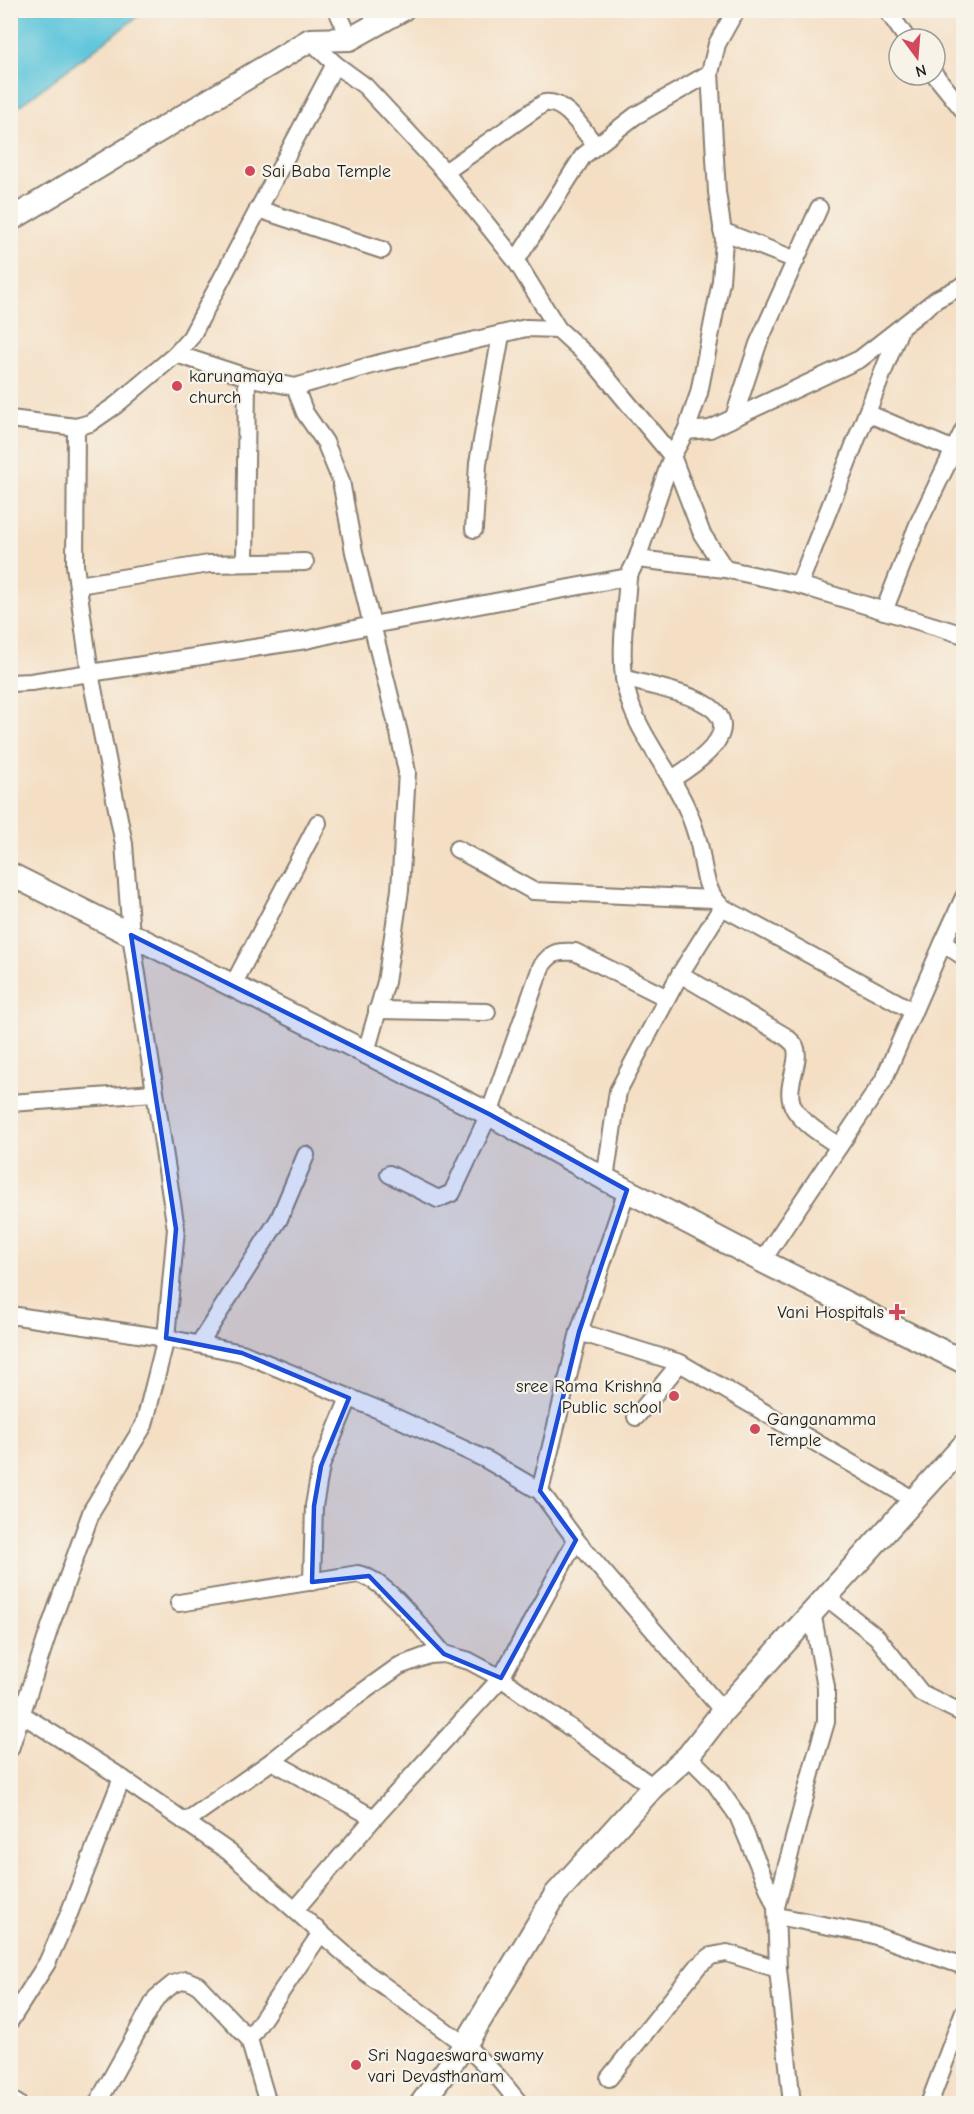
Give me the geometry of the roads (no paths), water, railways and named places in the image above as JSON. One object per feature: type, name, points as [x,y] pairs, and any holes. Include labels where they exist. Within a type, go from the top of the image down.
[{"type":"street","points":[[337,10],[350,39]]},
{"type":"street","points":[[10,220],[310,40],[350,39],[402,10]]},
{"type":"street","points":[[717,903],[706,879],[699,842],[687,810],[672,779],[646,739],[631,704],[624,678],[623,652],[628,577],[637,559],[672,456],[686,431],[699,393],[721,281],[723,231],[717,192],[710,73],[717,44],[738,10]]},
{"type":"street","points":[[887,10],[899,27]]},
{"type":"street","points":[[310,40],[335,64],[364,86],[445,172],[516,261],[558,329],[592,360],[672,456],[702,534],[725,570]]},
{"type":"street","points":[[10,419],[76,427],[90,423],[116,405],[176,354],[191,337],[335,64]]},
{"type":"street","points":[[516,261],[583,156],[635,116],[710,73]]},
{"type":"street","points":[[944,87],[963,111]]},
{"type":"street","points":[[445,172],[544,103],[550,102],[566,110],[595,145]]},
{"type":"street","points":[[734,417],[758,344],[819,208]]},
{"type":"street","points":[[258,209],[382,250]]},
{"type":"street","points":[[723,231],[796,260]]},
{"type":"street","points":[[686,431],[710,429],[860,359],[937,299],[963,285]]},
{"type":"street","points":[[176,354],[247,377],[295,387],[376,364],[526,328],[558,329]]},
{"type":"street","points":[[799,585],[901,328]]},
{"type":"street","points":[[474,529],[478,463],[501,335]]},
{"type":"street","points":[[245,563],[247,377]]},
{"type":"street","points":[[295,387],[305,413],[325,442],[340,481],[354,552],[407,772],[400,890],[386,982],[366,1052]]},
{"type":"street","points":[[867,413],[954,450]]},
{"type":"street","points":[[10,1749],[17,1713],[92,1510],[144,1425],[166,1338],[176,1229],[131,935],[124,844],[90,673],[75,566],[76,427]]},
{"type":"street","points":[[884,611],[919,522],[963,429]]},
{"type":"street","points":[[637,559],[725,570],[799,585],[963,634]]},
{"type":"street","points":[[78,585],[209,564],[305,562]]},
{"type":"street","points":[[10,683],[306,640],[372,625],[628,577]]},
{"type":"street","points":[[624,678],[700,700],[715,711],[721,719],[722,730],[717,743],[697,763],[672,779]]},
{"type":"street","points":[[233,985],[318,823]]},
{"type":"street","points":[[457,849],[533,891],[717,903],[913,1011]]},
{"type":"street","points":[[10,874],[489,1114],[605,1179],[963,1362]]},
{"type":"street","points":[[762,1261],[883,1081],[963,897]]},
{"type":"street","points":[[605,1179],[618,1091],[717,903]]},
{"type":"street","points":[[943,943],[963,957]]},
{"type":"street","points":[[389,1174],[438,1199],[452,1193],[489,1114],[541,967],[547,958],[559,951],[575,952],[667,998]]},
{"type":"street","points":[[680,974],[785,1036],[795,1045],[797,1053],[790,1087],[790,1099],[795,1110],[806,1122],[839,1146]]},
{"type":"street","points":[[377,1010],[487,1012]]},
{"type":"street","points":[[10,1103],[154,1093]]},
{"type":"street","points":[[199,1344],[279,1220],[306,1155]]},
{"type":"street","points":[[540,1491],[579,1332],[627,1190]]},
{"type":"street","points":[[10,1315],[166,1338],[242,1353],[487,1460],[540,1491],[576,1540],[723,1711]]},
{"type":"street","points":[[579,1332],[680,1363],[914,1500]]},
{"type":"street","points":[[636,1417],[680,1363]]},
{"type":"street","points":[[312,1582],[314,1506],[321,1466],[349,1398]]},
{"type":"street","points":[[421,2103],[465,2045],[556,1894],[653,1787],[688,1756],[723,1711],[963,1446]]},
{"type":"street","points":[[295,1910],[374,1818],[501,1678],[576,1540]]},
{"type":"street","points":[[179,1603],[358,1574],[369,1576],[385,1587],[444,1654]]},
{"type":"street","points":[[819,1604],[877,1637],[921,1693],[963,1714]]},
{"type":"street","points":[[792,2103],[778,1969],[776,1912],[826,1722],[826,1687],[819,1604]]},
{"type":"street","points":[[185,1822],[272,1761],[329,1716],[399,1666],[429,1655],[444,1654],[469,1661],[501,1678],[653,1787]]},
{"type":"street","points":[[17,1713],[122,1778],[229,1852],[366,1972],[465,2045],[498,2077],[520,2103]]},
{"type":"street","points":[[688,1756],[714,1782],[738,1816],[776,1912]]},
{"type":"street","points":[[272,1761],[374,1818]]},
{"type":"street","points":[[10,2021],[47,1963],[68,1916],[122,1778]]},
{"type":"street","points":[[776,1912],[870,1934],[963,1966]]},
{"type":"street","points":[[249,2039],[321,1933]]},
{"type":"street","points":[[609,2078],[699,1965],[711,1956],[727,1953],[778,1969]]},
{"type":"street","points":[[98,2103],[156,1998],[173,1984],[186,1980],[198,1984],[249,2039],[268,2103]]},
{"type":"street","points":[[929,2103],[963,2011]]},
{"type":"street","points":[[10,2099],[18,2103]]},
{"type":"water","points":[[11,10],[145,10],[145,11],[11,112]]},
{"type":"place","name":"Sai Baba Temple","points":[[250,171]]},
{"type":"place","name":"karunamaya church","points":[[177,386]]},
{"type":"place","name":"Vani Hospitals","points":[[897,1312]]},
{"type":"place","name":"sree Rama Krishna Public school","points":[[674,1396]]},
{"type":"place","name":"Ganganamma Temple","points":[[755,1429]]},
{"type":"place","name":"Sri Nagaeswara swamy vari Devasthanam","points":[[356,2065]]}]
